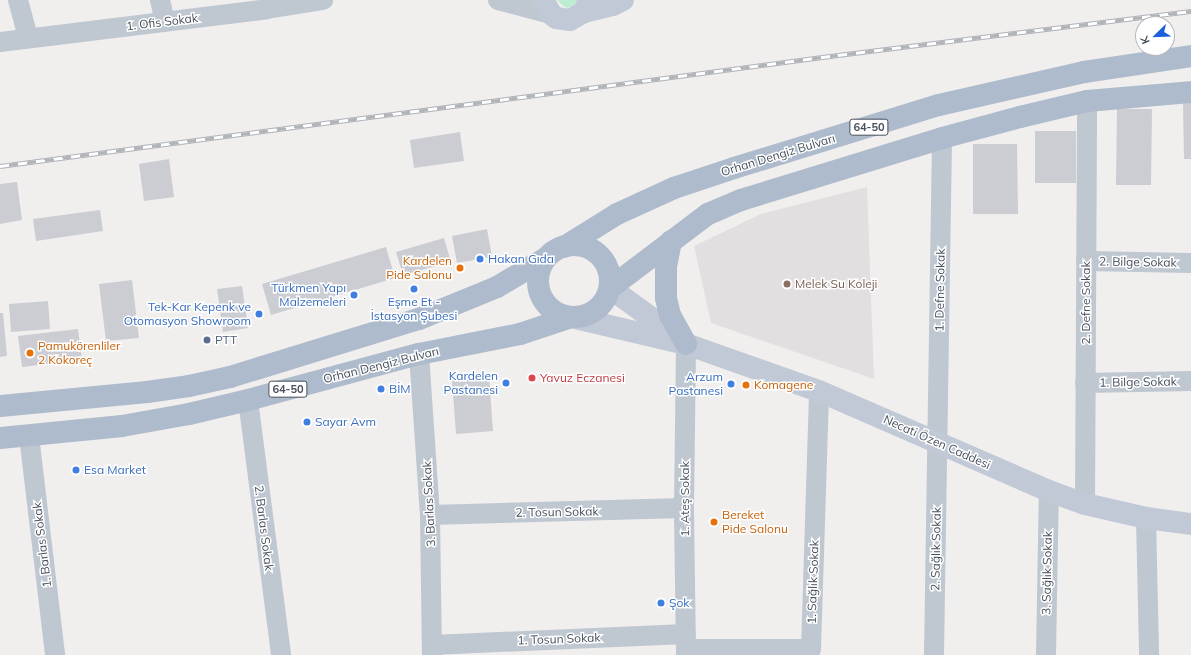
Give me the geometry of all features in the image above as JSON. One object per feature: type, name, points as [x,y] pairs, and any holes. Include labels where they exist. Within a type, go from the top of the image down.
[{"type":"main road","name":"Orhan Dengiz Bulvarı","points":[[0,406],[147,392],[230,377],[419,319],[497,287],[617,214],[674,188],[939,106],[1084,72],[1191,56]]},
{"type":"main road","name":"Orhan Dengiz Bulvarı","points":[[0,438],[122,426],[189,414],[248,400],[419,354],[520,334],[571,317],[582,317],[592,313],[603,302],[610,288],[671,240],[708,214],[741,200],[942,138],[1020,117],[1087,101],[1191,92]]},
{"type":"main road","points":[[671,240],[666,267],[666,298],[670,315],[686,344]]},
{"type":"main road","points":[[571,317],[560,315],[551,309],[539,290],[538,279],[541,268],[555,252],[576,245],[588,248],[598,254],[606,264],[610,276],[610,288]]},
{"type":"street","points":[[18,0],[28,38]]},
{"type":"street","points":[[160,0],[165,21]]},
{"type":"street","name":"1. Ofis Sokak","points":[[0,42],[165,21],[266,4],[323,0]]},
{"type":"street","points":[[498,0],[547,7],[563,20],[575,18],[587,6],[613,5],[623,0]]},
{"type":"street","name":"2. Defne Sokak","points":[[1085,504],[1087,101]]},
{"type":"street","name":"1. Defne Sokak","points":[[938,443],[942,138]]},
{"type":"street","name":"2. Bilge Sokak","points":[[1086,261],[1191,263]]},
{"type":"street","points":[[610,288],[686,344]]},
{"type":"street","points":[[571,317],[686,344]]},
{"type":"street","name":"Necati Özen Caddesi","points":[[686,344],[819,391],[1049,491],[1085,504],[1146,518],[1191,524]]},
{"type":"street","name":"1. Ateş Sokak","points":[[686,344],[684,508],[686,646]]},
{"type":"street","name":"3. Barlas Sokak","points":[[419,354],[430,515],[432,650]]},
{"type":"street","name":"1. Bilge Sokak","points":[[1085,383],[1191,381]]},
{"type":"street","name":"1. Sağlık Sokak","points":[[686,646],[811,649],[819,391]]},
{"type":"street","name":"2. Barlas Sokak","points":[[248,400],[281,655]]},
{"type":"street","name":"1. Barlas Sokak","points":[[29,436],[55,655]]},
{"type":"street","name":"2. Sağlık Sokak","points":[[934,655],[938,443]]},
{"type":"street","name":"3. Sağlık Sokak","points":[[1046,655],[1049,491]]},
{"type":"street","name":"2. Tosun Sokak","points":[[430,515],[684,508]]},
{"type":"street","points":[[1146,518],[1149,655]]},
{"type":"street","name":"1. Tosun Sokak","points":[[432,650],[686,646]]},
{"type":"shaded area","name":"Melek Su Koleji","points":[[867,187],[874,379],[711,323],[694,246],[761,214]]},
{"type":"green space","points":[[557,0],[580,0],[577,4],[567,8]]},
{"type":"building","points":[[1183,102],[1191,102],[1191,159],[1184,159]]},
{"type":"building","points":[[1117,109],[1152,109],[1151,185],[1116,185]]},
{"type":"building","points":[[1035,131],[1076,131],[1076,183],[1035,183]]},
{"type":"building","points":[[460,132],[464,161],[414,168],[410,140]]},
{"type":"building","points":[[973,144],[1017,144],[1018,214],[973,214]]},
{"type":"building","points":[[169,159],[174,197],[144,201],[139,164]]},
{"type":"building","points":[[17,182],[22,220],[0,224],[0,184]]},
{"type":"building","points":[[100,210],[103,231],[36,241],[33,219]]},
{"type":"building","points":[[487,229],[492,257],[457,263],[452,236]]},
{"type":"building","points":[[444,238],[451,262],[403,275],[396,252]]},
{"type":"building","points":[[386,247],[395,278],[271,315],[262,284]]},
{"type":"building","points":[[132,280],[139,338],[106,341],[99,284]]},
{"type":"building","points":[[242,286],[248,328],[223,332],[217,289]]},
{"type":"building","points":[[48,301],[50,329],[11,332],[9,304]]},
{"type":"building","points":[[0,313],[3,313],[7,356],[0,357]]},
{"type":"building","points":[[78,329],[82,360],[22,367],[18,336]]},
{"type":"building","points":[[489,377],[493,431],[456,434],[452,380]]},
{"type":"railway","points":[[0,166],[838,55],[1191,11]]},
{"type":"place","name":"Hakan Gıda","points":[[480,259]]},
{"type":"place","name":"Kardelen Pide Salonu","points":[[460,268]]},
{"type":"place","name":"Melek Su Koleji","points":[[787,284]]},
{"type":"place","name":"Eşme Et - İstasyon Şubesi","points":[[414,289]]},
{"type":"place","name":"Türkmen Yapı Malzemeleri","points":[[354,295]]},
{"type":"place","name":"Tek-Kar Kepenk ve Otomasyon Showroom","points":[[259,314]]},
{"type":"place","name":"PTT","points":[[207,340]]},
{"type":"place","name":"Pamukörenliler 2 Kokoreç","points":[[30,353]]},
{"type":"place","name":"Yavuz Eczanesi","points":[[532,378]]},
{"type":"place","name":"Kardelen Pastanesi","points":[[506,383]]},
{"type":"place","name":"Arzum Pastanesi","points":[[731,384]]},
{"type":"place","name":"Komagene","points":[[746,385]]},
{"type":"place","name":"BİM","points":[[381,389]]},
{"type":"place","name":"Sayar Avm","points":[[307,422]]},
{"type":"place","name":"Esa Market","points":[[76,470]]},
{"type":"place","name":"Bereket Pide Salonu","points":[[714,522]]},
{"type":"place","name":"Şok","points":[[661,603]]}]
